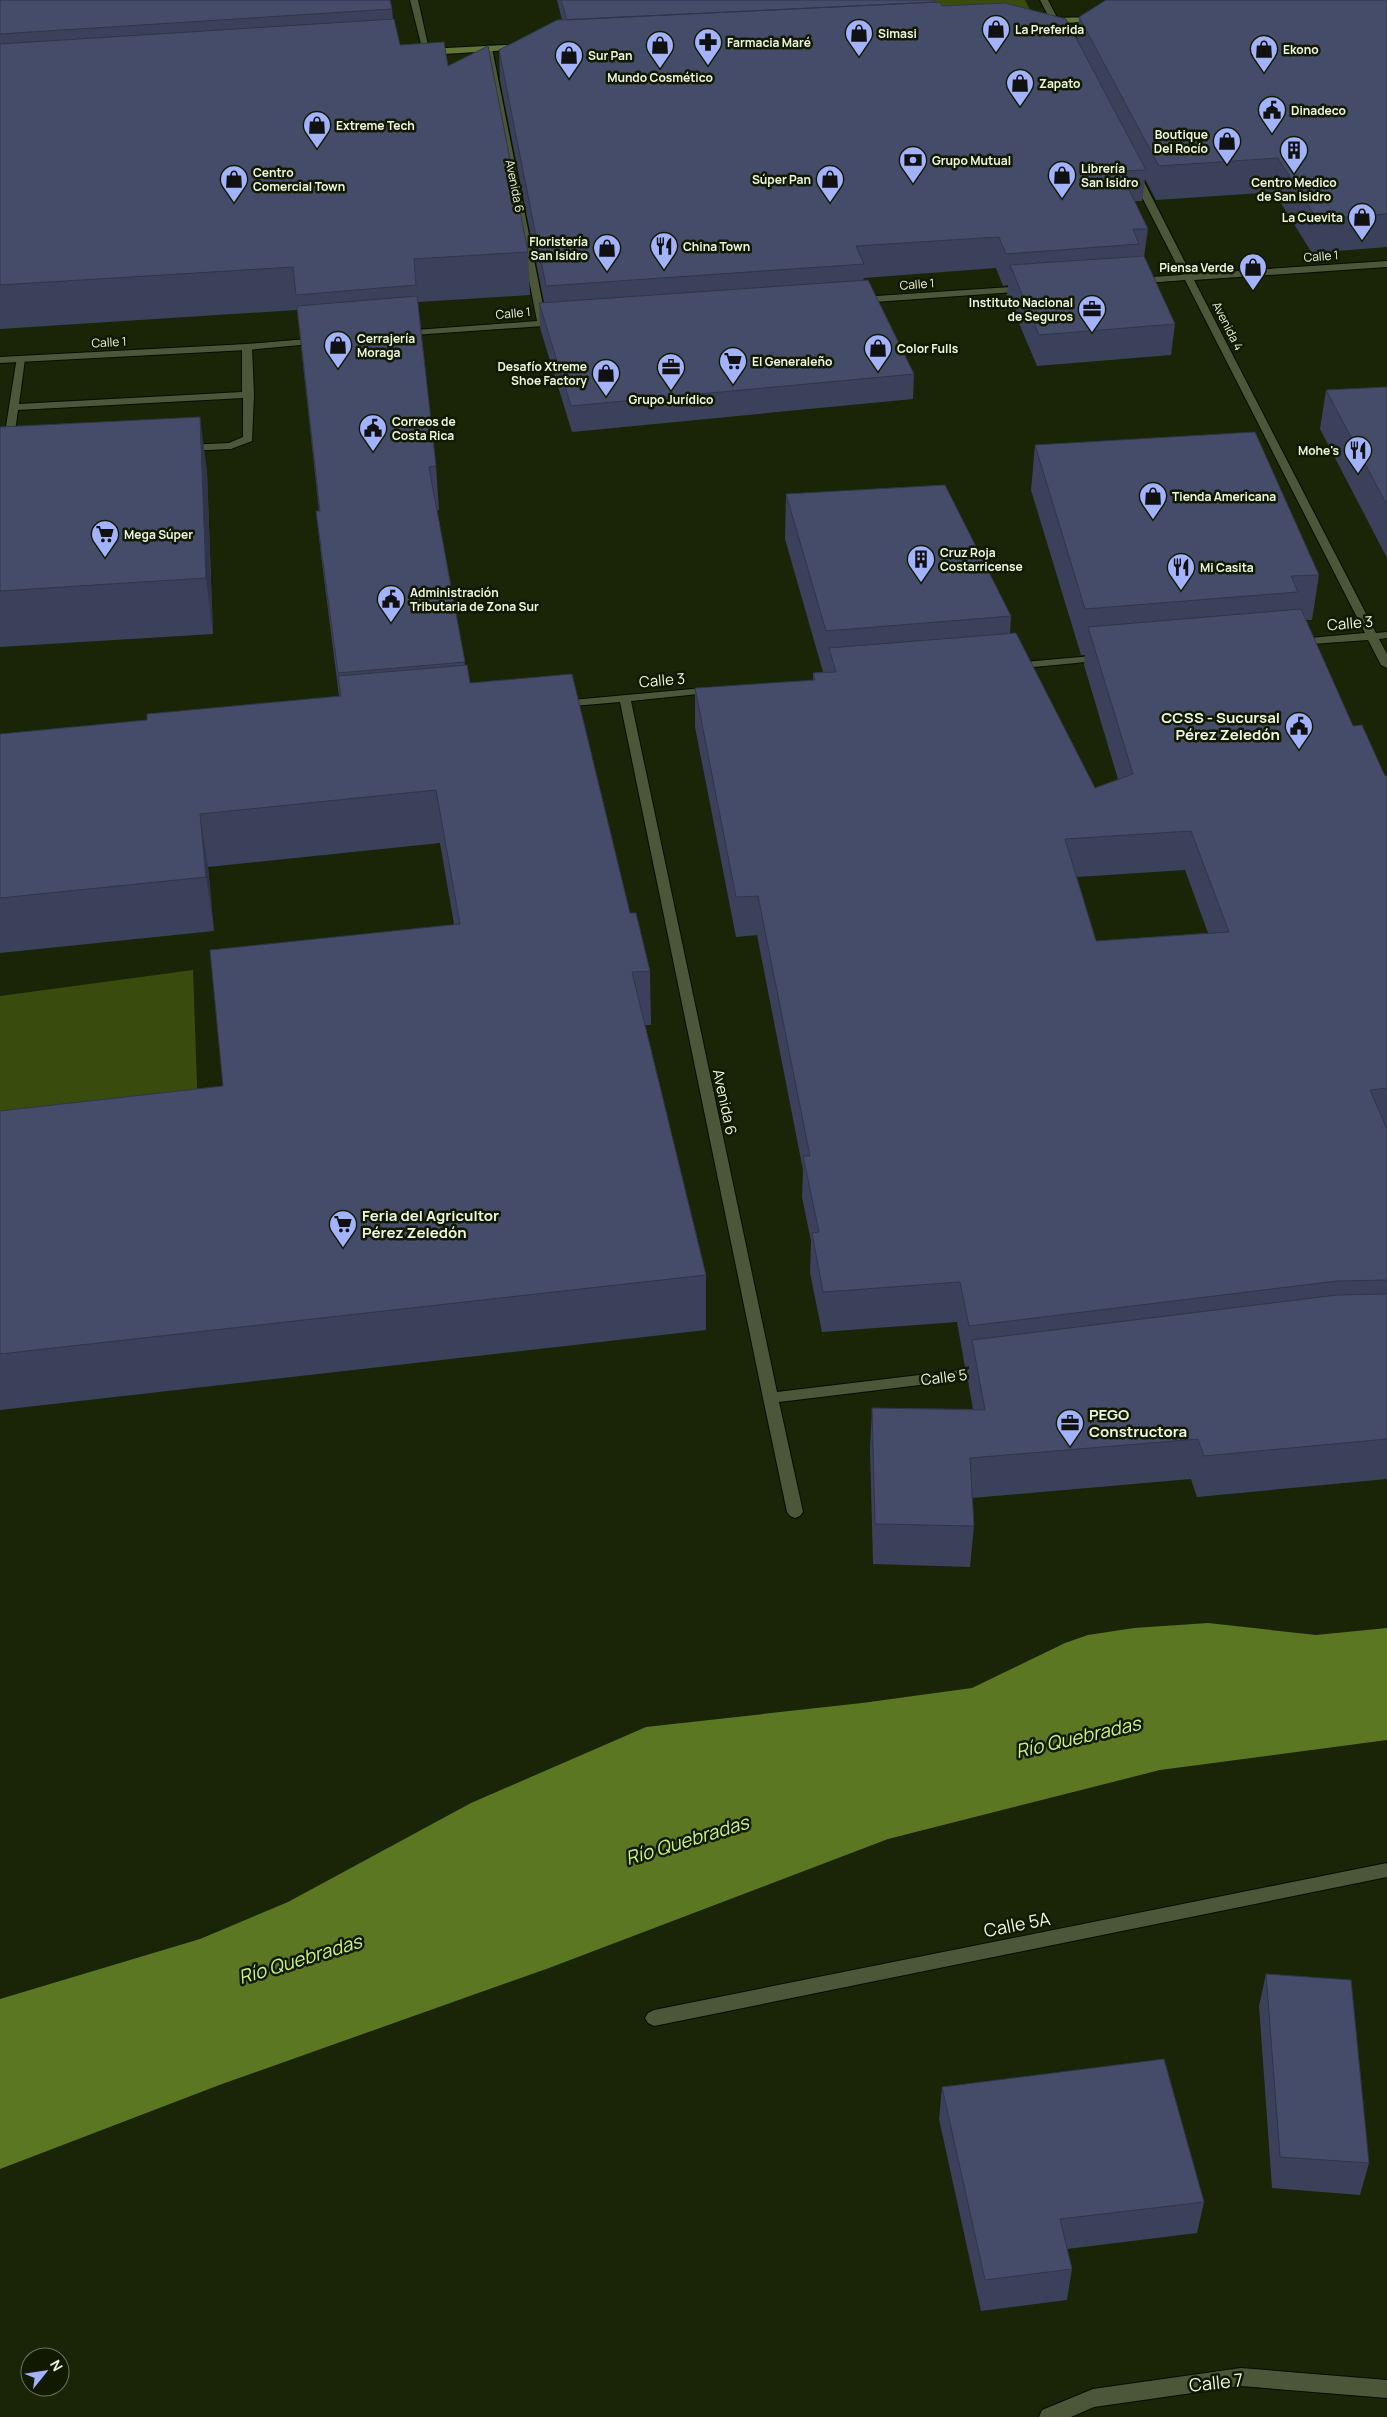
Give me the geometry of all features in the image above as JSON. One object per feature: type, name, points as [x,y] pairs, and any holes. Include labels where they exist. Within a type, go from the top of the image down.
[{"type":"main road","points":[[1035,22],[1104,18]]},
{"type":"main road","points":[[417,52],[528,46]]},
{"type":"street","points":[[414,0],[427,52]]},
{"type":"street","points":[[1044,0],[1064,39]]},
{"type":"street","name":"Avenida 6","points":[[488,48],[542,323]]},
{"type":"street","name":"Avenida 4","points":[[1129,162],[1387,665]]},
{"type":"street","name":"Calle 1","points":[[1120,282],[1387,264]]},
{"type":"street","name":"Calle 1","points":[[851,301],[1040,288]]},
{"type":"street","name":"Calle 1","points":[[395,335],[572,321]]},
{"type":"street","name":"Calle 1","points":[[0,360],[326,341]]},
{"type":"street","points":[[174,449],[231,446],[248,440],[247,347]]},
{"type":"street","points":[[14,454],[7,451],[20,359]]},
{"type":"street","points":[[13,407],[249,396]]},
{"type":"street","name":"Calle 3","points":[[1285,643],[1387,635]]},
{"type":"street","points":[[999,667],[1117,657]]},
{"type":"street","name":"Calle 3","points":[[545,705],[723,690]]},
{"type":"street","name":"Avenida 6","points":[[625,698],[795,1512]]},
{"type":"street","name":"Calle 5","points":[[770,1398],[996,1371]]},
{"type":"street","name":"Calle 5A","points":[[654,2018],[1387,1870]]},
{"type":"street","name":"Calle 7","points":[[1049,2417],[1093,2398],[1241,2377],[1387,2389]]},
{"type":"shaded area","points":[[925,0],[1025,0],[1031,12],[932,16]]},
{"type":"shaded area","points":[[193,970],[198,1114],[0,1135],[0,996]]},
{"type":"water","name":"Río Quebradas","points":[[1208,1623],[1316,1635],[1387,1628],[1387,1740],[1160,1770],[888,1839],[549,1968],[222,2084],[0,2169],[0,1999],[200,1939],[288,1902],[471,1803],[646,1727],[862,1703],[972,1688],[1065,1643],[1088,1635],[1134,1628]]},
{"type":"building","points":[[0,0],[390,0],[392,9],[0,34]]},
{"type":"building","points":[[561,0],[934,0],[935,2],[567,20]]},
{"type":"building","points":[[1106,0],[1387,0],[1387,214],[1317,219],[1278,158],[1159,166],[1079,17]]},
{"type":"building","points":[[940,2],[942,6],[1005,3],[1066,19],[1146,170],[1120,171],[1148,229],[1133,229],[1139,244],[1006,254],[999,237],[856,246],[864,264],[546,286],[499,50],[557,20]]},
{"type":"building","name":"Centro Comercial Town","points":[[394,19],[400,45],[444,42],[448,66],[488,46],[528,252],[414,259],[416,285],[296,295],[293,267],[0,285],[0,44]]},
{"type":"building","points":[[1144,256],[1175,324],[1039,335],[1010,265]]},
{"type":"building","points":[[868,280],[914,374],[571,406],[539,303]]},
{"type":"building","points":[[417,296],[436,466],[429,467],[465,662],[338,673],[316,511],[320,511],[297,306]]},
{"type":"building","points":[[1387,387],[1387,505],[1326,390]]},
{"type":"building","name":"Mega Súper","points":[[200,417],[206,578],[0,591],[0,427]]},
{"type":"building","points":[[1255,432],[1319,575],[1291,576],[1298,592],[1085,609],[1035,445]]},
{"type":"building","name":"Cruz Roja Costarricense","points":[[945,485],[1011,616],[826,631],[786,494]]},
{"type":"building","points":[[1301,609],[1353,726],[1362,725],[1385,776],[1387,776],[1387,1088],[1370,1090],[1387,1129],[1387,1280],[1337,1281],[969,1326],[960,1282],[823,1292],[812,1233],[819,1232],[803,1156],[810,1156],[758,896],[736,897],[695,688],[815,680],[813,673],[836,672],[829,648],[1016,633],[1095,788],[1133,774],[1088,627]],"holes":[[[1191,831],[1229,932],[1096,941],[1065,839]]]},
{"type":"building","points":[[467,665],[470,683],[572,674],[630,913],[636,913],[650,971],[632,972],[706,1275],[0,1354],[0,1111],[223,1086],[210,950],[460,924],[436,790],[200,814],[206,877],[0,898],[0,734],[147,720],[147,714],[341,696],[338,676]]},
{"type":"building","points":[[1387,1294],[1387,1439],[1204,1456],[1198,1439],[970,1458],[974,1526],[875,1524],[872,1408],[985,1410],[972,1340],[1337,1295]]},
{"type":"building","points":[[1266,1974],[1351,1980],[1369,2163],[1280,2157]]},
{"type":"building","points":[[1164,2059],[1204,2202],[1060,2219],[1072,2269],[985,2280],[942,2087]]},
{"type":"place","name":"La Preferida","points":[[996,53]]},
{"type":"place","name":"Simasi","points":[[859,57]]},
{"type":"place","name":"Farmacia Maré","points":[[708,66]]},
{"type":"place","name":"Mundo Cosmético","points":[[660,69]]},
{"type":"place","name":"Ekono","points":[[1264,73]]},
{"type":"place","name":"Sur Pan","points":[[569,79]]},
{"type":"place","name":"Zapato","points":[[1020,107]]},
{"type":"place","name":"Dinadeco","points":[[1272,134]]},
{"type":"place","name":"Extreme Tech","points":[[317,149]]},
{"type":"place","name":"Boutique Del Rocío","points":[[1227,165]]},
{"type":"place","name":"Centro Medico de San Isidro","points":[[1294,174]]},
{"type":"place","name":"Grupo Mutual","points":[[913,184]]},
{"type":"place","name":"Librería San Isidro","points":[[1062,199]]},
{"type":"place","name":"Centro Comercial Town","points":[[234,203]]},
{"type":"place","name":"Súper Pan","points":[[830,203]]},
{"type":"place","name":"La Cuevita","points":[[1362,241]]},
{"type":"place","name":"China Town","points":[[664,270]]},
{"type":"place","name":"Floristería San Isidro","points":[[607,272]]},
{"type":"place","name":"Piensa Verde","points":[[1253,291]]},
{"type":"place","name":"Instituto Nacional de Seguros","points":[[1092,333]]},
{"type":"place","name":"Cerrajería Moraga","points":[[338,369]]},
{"type":"place","name":"Color Fulls","points":[[878,372]]},
{"type":"place","name":"El Generaleño","points":[[733,385]]},
{"type":"place","name":"Grupo Jurídico","points":[[671,391]]},
{"type":"place","name":"Desafío Xtreme Shoe Factory","points":[[606,397]]},
{"type":"place","name":"Correos de Costa Rica","points":[[373,452]]},
{"type":"place","name":"Mohe's","points":[[1358,474]]},
{"type":"place","name":"Tienda Americana","points":[[1153,520]]},
{"type":"place","name":"Mega Súper","points":[[105,558]]},
{"type":"place","name":"Cruz Roja Costarricense","points":[[921,583]]},
{"type":"place","name":"Mi Casita","points":[[1181,591]]},
{"type":"place","name":"Administración Tributaria de Zona Sur","points":[[391,623]]},
{"type":"place","name":"CCSS - Sucursal Pérez Zeledón","points":[[1299,750]]},
{"type":"place","name":"Feria del Agricultor Pérez Zeledón","points":[[343,1248]]},
{"type":"place","name":"PEGO Constructora","points":[[1070,1447]]}]
